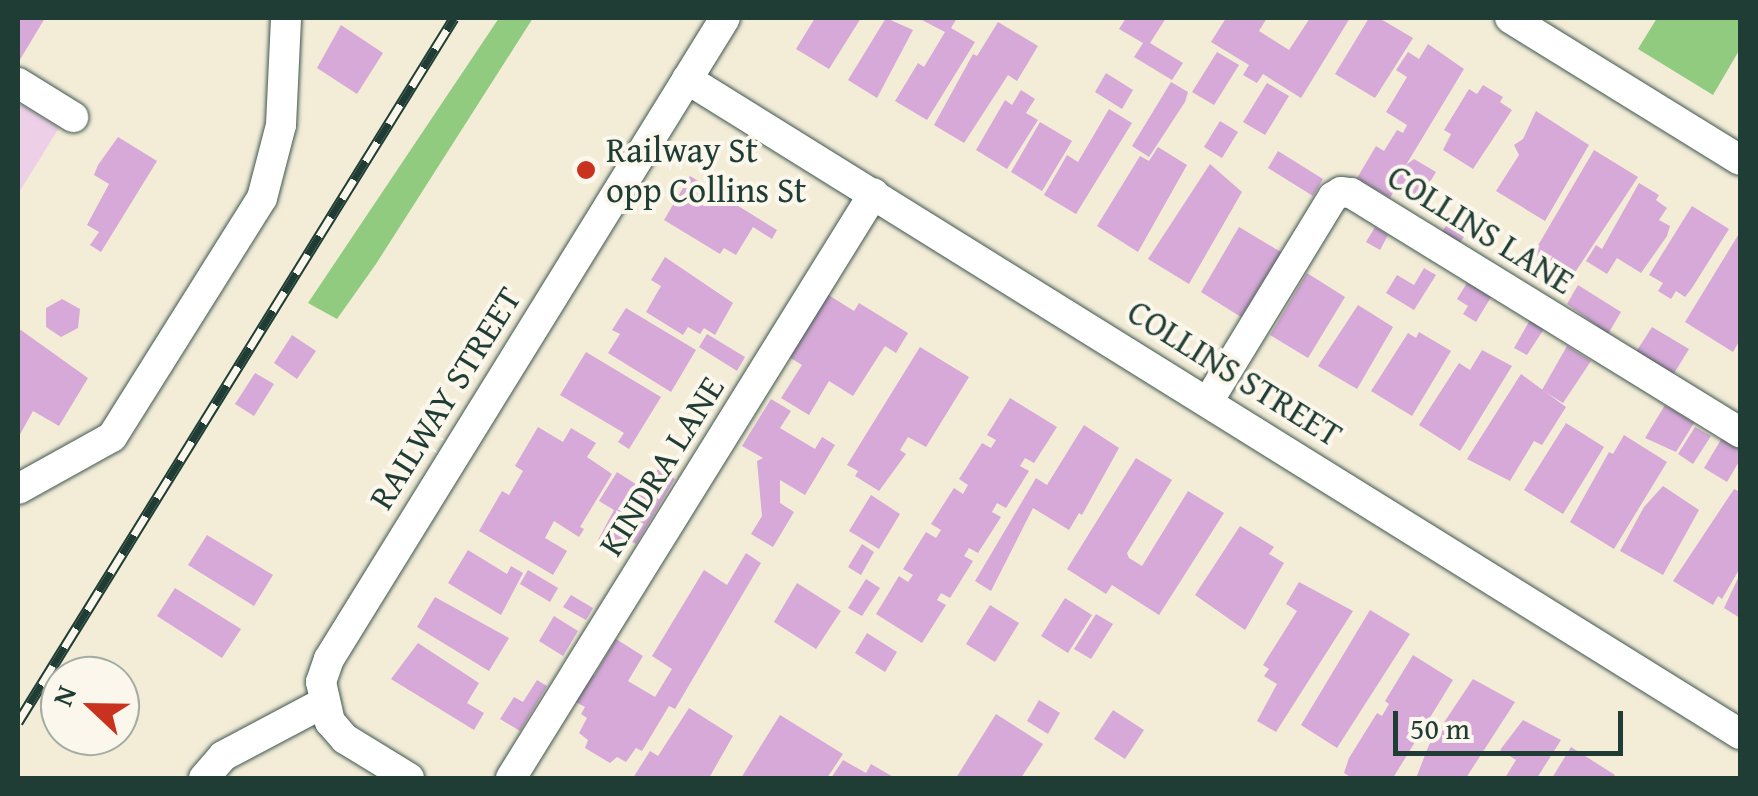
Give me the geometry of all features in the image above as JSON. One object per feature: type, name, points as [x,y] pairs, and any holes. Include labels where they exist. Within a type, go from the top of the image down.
[{"type":"street","points":[[18,489],[112,437],[262,198],[280,125],[286,18]]},
{"type":"street","name":"RAILWAY STREET","points":[[323,704],[321,682],[340,639],[725,18]]},
{"type":"street","points":[[1510,18],[1740,160]]},
{"type":"street","name":"COLLINS STREET","points":[[687,79],[1209,400],[1740,734]]},
{"type":"street","points":[[18,82],[73,117]]},
{"type":"street","name":"COLLINS LANE","points":[[1209,400],[1332,197],[1351,192],[1740,432]]},
{"type":"street","name":"KINDRA LANE","points":[[511,778],[874,193]]},
{"type":"street","points":[[204,778],[223,756],[323,704],[330,722],[345,739],[409,778]]},
{"type":"shaded area","points":[[18,103],[59,128],[18,194]]},
{"type":"green space","points":[[499,18],[533,18],[376,264],[337,319],[308,303]]},
{"type":"green space","points":[[1657,18],[1740,18],[1740,49],[1713,95],[1638,49]]},
{"type":"building","points":[[18,18],[45,18],[18,63]]},
{"type":"building","points":[[815,18],[861,18],[829,69],[796,49]]},
{"type":"building","points":[[886,18],[913,30],[877,98],[848,80]]},
{"type":"building","points":[[918,18],[957,18],[951,28],[975,42],[927,120],[895,101],[918,63],[924,67],[945,32]]},
{"type":"building","points":[[1126,18],[1166,18],[1150,43],[1183,63],[1172,80],[1134,57],[1143,43],[1119,29]]},
{"type":"building","points":[[1226,18],[1267,18],[1259,31],[1289,50],[1310,18],[1350,18],[1301,98],[1263,74],[1257,83],[1243,75],[1249,65],[1211,42]]},
{"type":"building","points":[[1369,18],[1379,18],[1413,38],[1375,98],[1335,74]]},
{"type":"building","points":[[998,22],[1038,46],[1017,81],[1008,75],[964,143],[934,125],[973,54],[977,56]]},
{"type":"building","points":[[341,25],[383,53],[357,94],[317,68]]},
{"type":"building","points":[[1428,44],[1464,69],[1406,165],[1414,159],[1436,172],[1419,200],[1397,186],[1390,198],[1357,178],[1376,146],[1384,151],[1397,130],[1403,133],[1407,125],[1386,112],[1407,77],[1396,70],[1408,52],[1419,59]]},
{"type":"building","points":[[1217,52],[1239,65],[1214,105],[1192,92]]},
{"type":"building","points":[[1106,73],[1133,90],[1122,109],[1095,92]]},
{"type":"building","points":[[1171,82],[1188,92],[1149,157],[1132,146]]},
{"type":"building","points":[[1267,83],[1289,96],[1265,135],[1243,122]]},
{"type":"building","points":[[1483,85],[1503,97],[1500,102],[1512,110],[1473,169],[1443,150],[1451,134],[1444,130],[1469,89],[1477,94]]},
{"type":"building","points":[[1021,90],[1035,99],[1026,113],[1038,120],[1007,169],[976,150],[1005,100],[1012,105]]},
{"type":"building","points":[[1109,109],[1132,123],[1076,214],[1044,195],[1067,155],[1078,162]]},
{"type":"building","points":[[1536,111],[1589,145],[1545,221],[1496,191],[1519,155],[1514,145],[1523,139]]},
{"type":"building","points":[[1220,121],[1238,132],[1222,158],[1204,147]]},
{"type":"building","points":[[1040,122],[1072,141],[1042,191],[1011,172]]},
{"type":"building","points":[[118,137],[157,161],[101,252],[90,245],[99,232],[87,225],[109,184],[94,175]]},
{"type":"building","points":[[1158,147],[1187,165],[1138,252],[1097,226],[1140,156],[1149,161]]},
{"type":"building","points":[[1594,150],[1638,177],[1572,277],[1533,254]]},
{"type":"building","points":[[1278,151],[1323,179],[1313,196],[1268,168]]},
{"type":"building","points":[[1210,164],[1242,192],[1189,284],[1148,259]]},
{"type":"building","points":[[690,176],[777,230],[772,239],[753,227],[736,255],[724,248],[720,254],[664,220]]},
{"type":"building","points":[[1639,183],[1659,195],[1656,200],[1667,208],[1659,220],[1670,226],[1667,236],[1641,273],[1617,258],[1607,274],[1586,261],[1596,245],[1602,249]]},
{"type":"building","points":[[1692,206],[1729,229],[1685,297],[1676,291],[1671,299],[1658,291],[1663,283],[1649,275]]},
{"type":"building","points":[[1457,209],[1475,220],[1460,243],[1442,232]]},
{"type":"building","points":[[1239,227],[1281,252],[1241,317],[1201,292]]},
{"type":"building","points":[[1375,227],[1388,235],[1380,250],[1366,242]]},
{"type":"building","points":[[1740,232],[1740,340],[1733,352],[1685,322]]},
{"type":"building","points":[[665,257],[733,303],[715,335],[704,328],[700,334],[688,327],[683,335],[646,312],[661,286],[651,280]]},
{"type":"building","points":[[1424,268],[1436,275],[1414,310],[1386,293],[1397,275],[1414,285]]},
{"type":"building","points":[[1307,273],[1345,297],[1308,358],[1270,335]]},
{"type":"building","points":[[1467,283],[1491,297],[1476,322],[1463,314],[1468,306],[1457,299]]},
{"type":"building","points":[[1578,285],[1621,312],[1608,334],[1567,304]]},
{"type":"building","points":[[827,294],[854,311],[859,303],[908,333],[896,353],[885,346],[853,396],[829,381],[809,415],[781,398],[802,365],[789,357]]},
{"type":"building","points":[[62,299],[80,309],[78,328],[61,337],[46,327],[46,308]]},
{"type":"building","points":[[1358,305],[1393,327],[1357,389],[1318,366]]},
{"type":"building","points":[[626,308],[696,350],[671,392],[608,353],[620,334],[612,330]]},
{"type":"building","points":[[1530,320],[1544,329],[1527,355],[1514,348]]},
{"type":"building","points":[[1652,327],[1689,349],[1673,375],[1636,352]]},
{"type":"building","points":[[18,328],[88,378],[59,426],[33,411],[18,438]]},
{"type":"building","points":[[1419,332],[1451,351],[1412,416],[1371,391],[1408,333],[1416,338]]},
{"type":"building","points":[[707,334],[745,357],[737,371],[699,347]]},
{"type":"building","points":[[292,335],[316,351],[297,379],[274,363]]},
{"type":"building","points":[[1567,346],[1591,361],[1563,403],[1542,390]]},
{"type":"building","points":[[920,347],[969,377],[926,447],[908,437],[900,450],[906,454],[879,491],[855,476],[858,471],[847,465]]},
{"type":"building","points":[[1482,350],[1512,366],[1460,451],[1419,425],[1459,363],[1470,370]]},
{"type":"building","points":[[586,352],[661,397],[629,449],[618,442],[624,433],[560,395]]},
{"type":"building","points":[[255,373],[274,384],[254,416],[235,404]]},
{"type":"building","points":[[1521,374],[1566,407],[1542,445],[1534,441],[1510,481],[1467,459]]},
{"type":"building","points":[[1010,398],[1057,427],[1034,463],[1025,458],[1020,466],[1029,471],[1006,508],[997,503],[992,512],[1001,517],[978,553],[969,548],[964,556],[973,561],[950,598],[941,593],[937,600],[946,605],[922,643],[876,614],[899,576],[908,582],[913,575],[903,569],[926,532],[936,538],[941,530],[931,524],[954,488],[963,494],[968,485],[959,479],[982,443],[991,448],[996,440],[987,435]]},
{"type":"building","points":[[771,399],[791,411],[780,428],[815,449],[822,437],[835,445],[805,495],[780,480],[780,503],[794,512],[773,547],[751,534],[762,516],[757,461],[763,458],[742,446]]},
{"type":"building","points":[[1665,405],[1694,423],[1676,452],[1645,438]]},
{"type":"building","points":[[1566,423],[1604,447],[1563,514],[1524,490]]},
{"type":"building","points":[[1084,425],[1119,448],[1082,515],[1079,513],[1069,530],[1033,508],[991,591],[975,581],[1036,478],[1047,485]]},
{"type":"building","points":[[538,427],[563,442],[571,428],[596,443],[587,457],[612,474],[580,527],[584,529],[579,537],[554,521],[545,538],[567,551],[553,575],[479,531],[502,491],[509,495],[523,471],[515,466]]},
{"type":"building","points":[[1695,427],[1711,436],[1693,464],[1678,454]]},
{"type":"building","points":[[1624,435],[1667,462],[1614,549],[1570,522],[1609,452],[1613,454]]},
{"type":"building","points":[[1722,438],[1740,449],[1740,460],[1727,482],[1704,468]]},
{"type":"building","points":[[1136,458],[1172,480],[1127,553],[1129,558],[1142,566],[1188,491],[1224,513],[1159,615],[1112,585],[1106,594],[1067,569]]},
{"type":"building","points":[[658,469],[675,479],[636,544],[629,540],[620,554],[598,540],[614,510],[599,501],[617,472],[645,490]]},
{"type":"building","points":[[1663,486],[1699,510],[1663,575],[1620,551],[1644,507]]},
{"type":"building","points":[[1734,489],[1740,492],[1740,568],[1722,599],[1718,596],[1713,605],[1673,581]]},
{"type":"building","points":[[871,495],[900,514],[879,549],[849,531]]},
{"type":"building","points":[[1240,526],[1274,547],[1269,554],[1284,563],[1245,630],[1195,595]]},
{"type":"building","points":[[207,535],[273,575],[254,606],[188,565]]},
{"type":"building","points":[[862,544],[874,552],[861,575],[848,567]]},
{"type":"building","points":[[468,550],[507,574],[511,566],[523,573],[501,615],[448,583]]},
{"type":"building","points":[[746,553],[761,563],[675,709],[669,706],[642,751],[636,748],[626,762],[617,757],[610,763],[585,748],[588,740],[579,733],[587,718],[581,714],[585,707],[572,700],[590,673],[594,676],[616,639],[643,656],[628,681],[655,697],[672,669],[652,656],[704,570],[727,585]]},
{"type":"building","points":[[528,570],[558,588],[550,602],[520,584]]},
{"type":"building","points":[[1740,574],[1740,618],[1724,608]]},
{"type":"building","points":[[866,579],[880,588],[862,616],[848,608]]},
{"type":"building","points":[[1299,582],[1353,611],[1276,732],[1257,721],[1277,684],[1264,676],[1269,669],[1263,665],[1297,611],[1286,604]]},
{"type":"building","points":[[797,583],[841,611],[816,649],[774,622]]},
{"type":"building","points":[[175,588],[241,629],[222,658],[157,616]]},
{"type":"building","points":[[571,595],[593,608],[586,620],[563,607]]},
{"type":"building","points":[[435,597],[509,638],[489,671],[417,627]]},
{"type":"building","points":[[1065,598],[1092,615],[1068,653],[1041,636]]},
{"type":"building","points":[[990,605],[1019,623],[995,662],[966,644]]},
{"type":"building","points":[[1370,610],[1410,634],[1337,748],[1301,725]]},
{"type":"building","points":[[1096,614],[1113,624],[1091,659],[1074,649]]},
{"type":"building","points":[[554,616],[578,631],[563,656],[539,641]]},
{"type":"building","points":[[867,633],[897,652],[885,672],[855,653]]},
{"type":"building","points":[[418,643],[479,683],[467,703],[484,713],[474,730],[391,679]]},
{"type":"building","points":[[1413,655],[1453,680],[1393,778],[1352,778],[1344,773],[1349,758],[1377,713],[1382,716],[1389,704],[1385,701]]},
{"type":"building","points":[[1473,679],[1515,702],[1466,778],[1416,778],[1429,745]]},
{"type":"building","points":[[537,680],[547,686],[520,731],[500,719],[514,697],[523,702]]},
{"type":"building","points":[[1039,700],[1060,713],[1048,734],[1027,721]]},
{"type":"building","points":[[689,708],[733,736],[709,778],[633,778],[650,751],[658,756]]},
{"type":"building","points":[[1113,710],[1144,730],[1125,759],[1094,739]]},
{"type":"building","points":[[996,714],[1043,744],[1021,778],[956,778]]},
{"type":"building","points":[[780,715],[843,754],[827,778],[741,778]]},
{"type":"building","points":[[1523,720],[1561,740],[1537,778],[1505,778],[1516,760],[1500,750]]},
{"type":"building","points":[[1571,747],[1615,775],[1613,778],[1552,778]]},
{"type":"building","points":[[843,760],[866,773],[871,764],[895,778],[831,778]]},
{"type":"railway","points":[[18,722],[454,18]]},
{"type":"place","name":"Railway St opp Collins St","points":[[586,170]]}]
